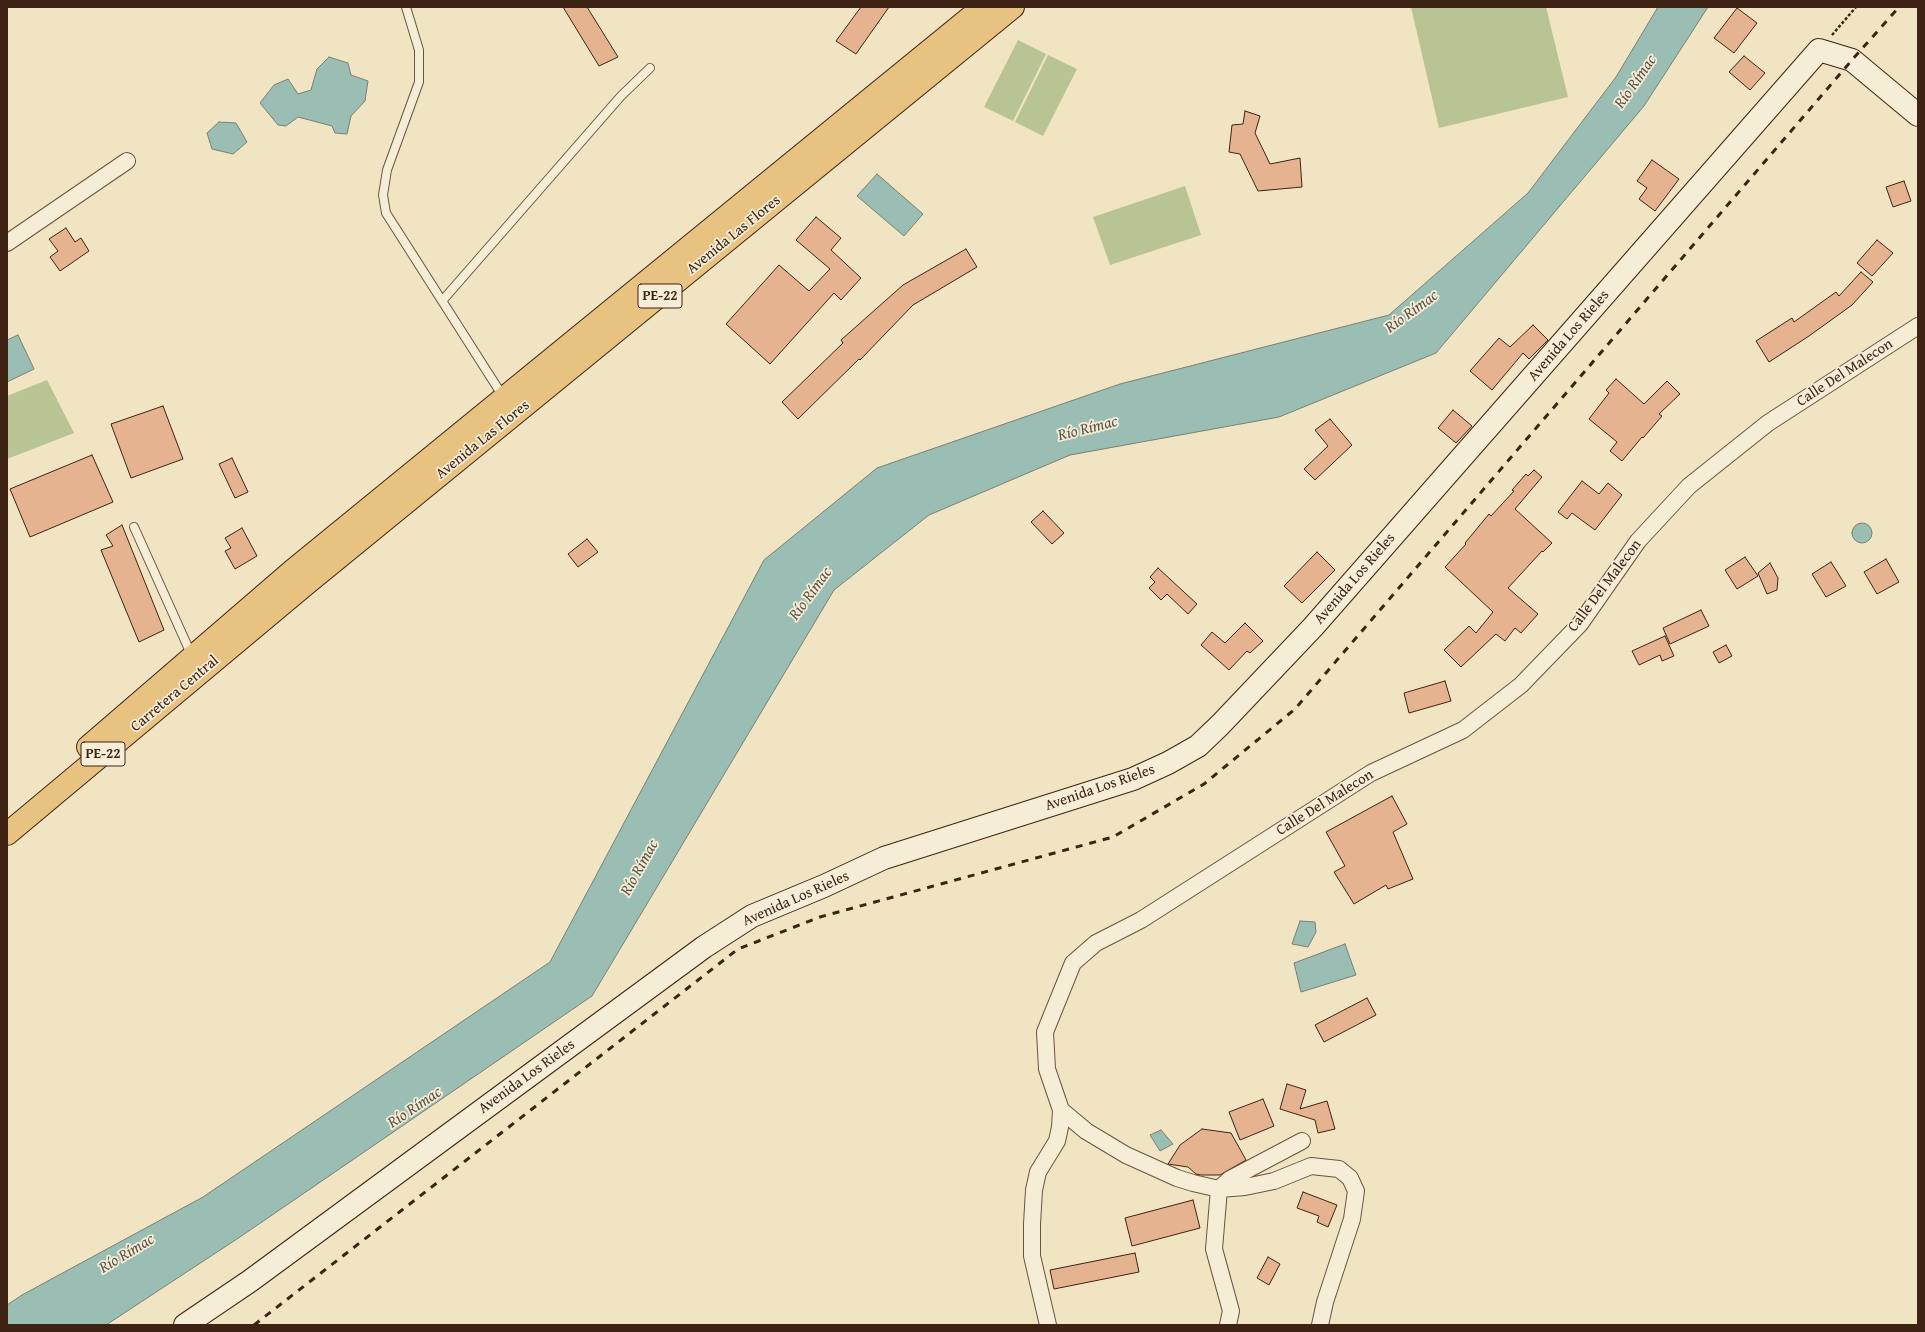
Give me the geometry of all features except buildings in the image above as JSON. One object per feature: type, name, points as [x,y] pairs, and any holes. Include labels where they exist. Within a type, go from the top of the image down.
[{"type":"highway","name":"Avenida Las Flores","points":[[796,172],[982,7]]},
{"type":"highway","name":"Avenida Las Flores","points":[[299,577],[796,172],[1013,7]]},
{"type":"highway","name":"Carretera Central","points":[[7,816],[195,665],[299,577]]},
{"type":"highway","name":"Carretera Central","points":[[7,834],[195,665]]},
{"type":"street","points":[[1819,50],[1852,60],[1918,116]]},
{"type":"street","name":"Avenida Los Rieles","points":[[185,1325],[250,1281],[704,947],[752,916],[824,886],[884,858],[1133,779],[1168,763],[1198,746],[1220,725],[1313,627],[1819,50]]},
{"type":"street","points":[[7,243],[127,161]]},
{"type":"street","name":"Calle Del Malecon","points":[[1061,1110],[1047,1069],[1045,1032],[1073,963],[1096,943],[1141,920],[1371,773],[1463,730],[1521,685],[1580,624],[1638,541],[1690,486],[1768,423],[1918,326]]},
{"type":"street","points":[[1061,1110],[1086,1131],[1126,1155],[1193,1184],[1219,1189],[1245,1187],[1274,1181],[1311,1166],[1339,1169],[1350,1178],[1356,1191],[1352,1219],[1325,1302],[1320,1325]]},
{"type":"street","points":[[1048,1325],[1032,1256],[1034,1190],[1038,1172],[1057,1141],[1061,1110]]},
{"type":"street","points":[[1228,1325],[1231,1311],[1214,1249],[1219,1189],[1236,1175],[1302,1141]]},
{"type":"lane","points":[[406,7],[419,50],[419,82],[387,170],[383,195],[386,214],[510,406]]},
{"type":"lane","points":[[442,300],[621,96],[650,68]]},
{"type":"lane","points":[[134,528],[195,665]]},
{"type":"path","points":[[1819,50],[1856,7]]},
{"type":"green space","points":[[1411,7],[1546,7],[1568,97],[1439,128]]},
{"type":"green space","points":[[1018,40],[1046,54],[1013,121],[984,107]]},
{"type":"green space","points":[[1048,55],[1077,69],[1043,136],[1015,122]]},
{"type":"green space","points":[[1185,186],[1201,235],[1110,265],[1093,217]]},
{"type":"green space","points":[[47,380],[74,433],[7,459],[7,396]]},
{"type":"water","name":"Río Rímac","points":[[1658,7],[1708,7],[1644,106],[1436,353],[1279,417],[1070,455],[929,515],[834,590],[592,996],[240,1237],[106,1325],[7,1325],[7,1305],[22,1295],[203,1197],[550,962],[764,560],[877,468],[1120,384],[1389,315],[1528,193],[1616,77]]},
{"type":"water","points":[[329,57],[348,63],[351,75],[368,81],[365,101],[351,116],[347,134],[335,133],[332,126],[298,117],[286,126],[278,125],[260,103],[274,85],[288,79],[298,94],[311,90],[317,69]]},
{"type":"water","points":[[219,122],[236,123],[247,142],[233,154],[212,149],[207,133]]},
{"type":"water","points":[[877,174],[923,214],[904,236],[857,196]]},
{"type":"water","points":[[18,335],[34,369],[7,382],[7,340]]},
{"type":"water","points":[[1862,523],[1869,526],[1872,533],[1869,540],[1862,543],[1855,540],[1852,533],[1855,526]]},
{"type":"water","points":[[1300,921],[1315,922],[1316,932],[1308,947],[1292,944]]},
{"type":"water","points":[[1345,944],[1356,975],[1301,992],[1294,963]]},
{"type":"water","points":[[1161,1130],[1173,1144],[1160,1151],[1150,1135]]},
{"type":"railway","points":[[254,1325],[738,949],[820,917],[1113,837],[1204,784],[1295,709],[1899,7]]}]
